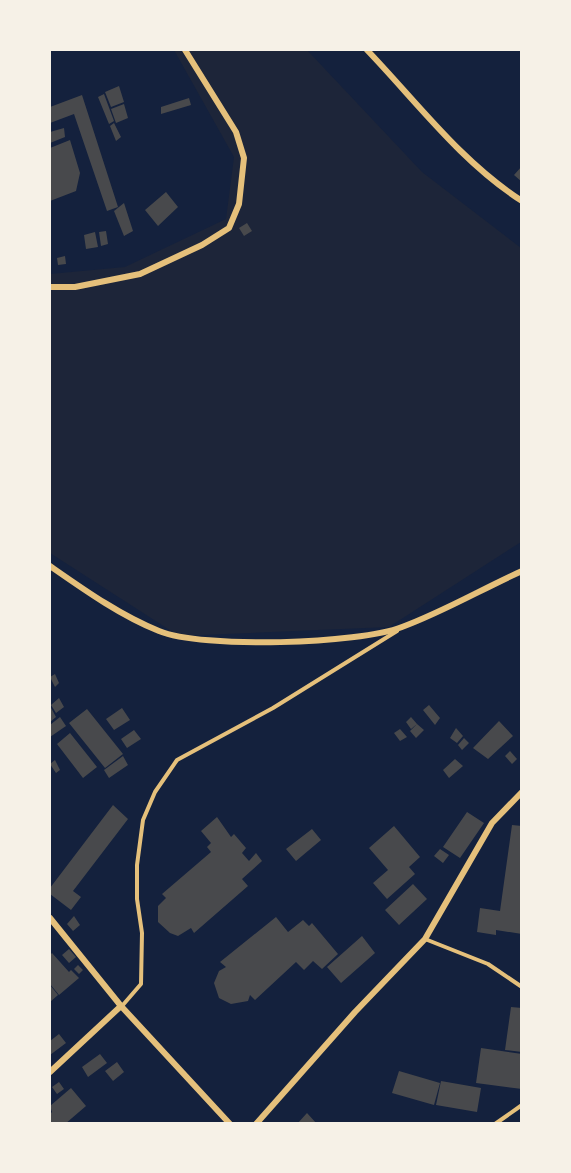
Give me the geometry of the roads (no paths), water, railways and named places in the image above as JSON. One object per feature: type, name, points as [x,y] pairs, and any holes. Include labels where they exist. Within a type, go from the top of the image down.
[{"type":"street","points":[[50,287],[75,287],[140,274],[202,246],[229,228],[239,204],[244,158],[236,132],[185,50]]},
{"type":"street","points":[[367,50],[439,130],[496,183],[522,201]]},
{"type":"street","points":[[50,566],[151,627],[190,640],[285,641],[353,636],[401,628],[522,570]]},
{"type":"street","points":[[256,1124],[355,1012],[424,939],[492,823],[522,792]]},
{"type":"street","points":[[50,918],[121,1006],[230,1124]]},
{"type":"street","points":[[50,1072],[121,1006]]},
{"type":"lane","points":[[121,1006],[141,984],[142,933],[137,899],[137,865],[143,820],[155,792],[177,760],[273,708],[401,628]]},
{"type":"lane","points":[[424,939],[489,964],[522,987]]},
{"type":"lane","points":[[495,1124],[522,1105]]}]
